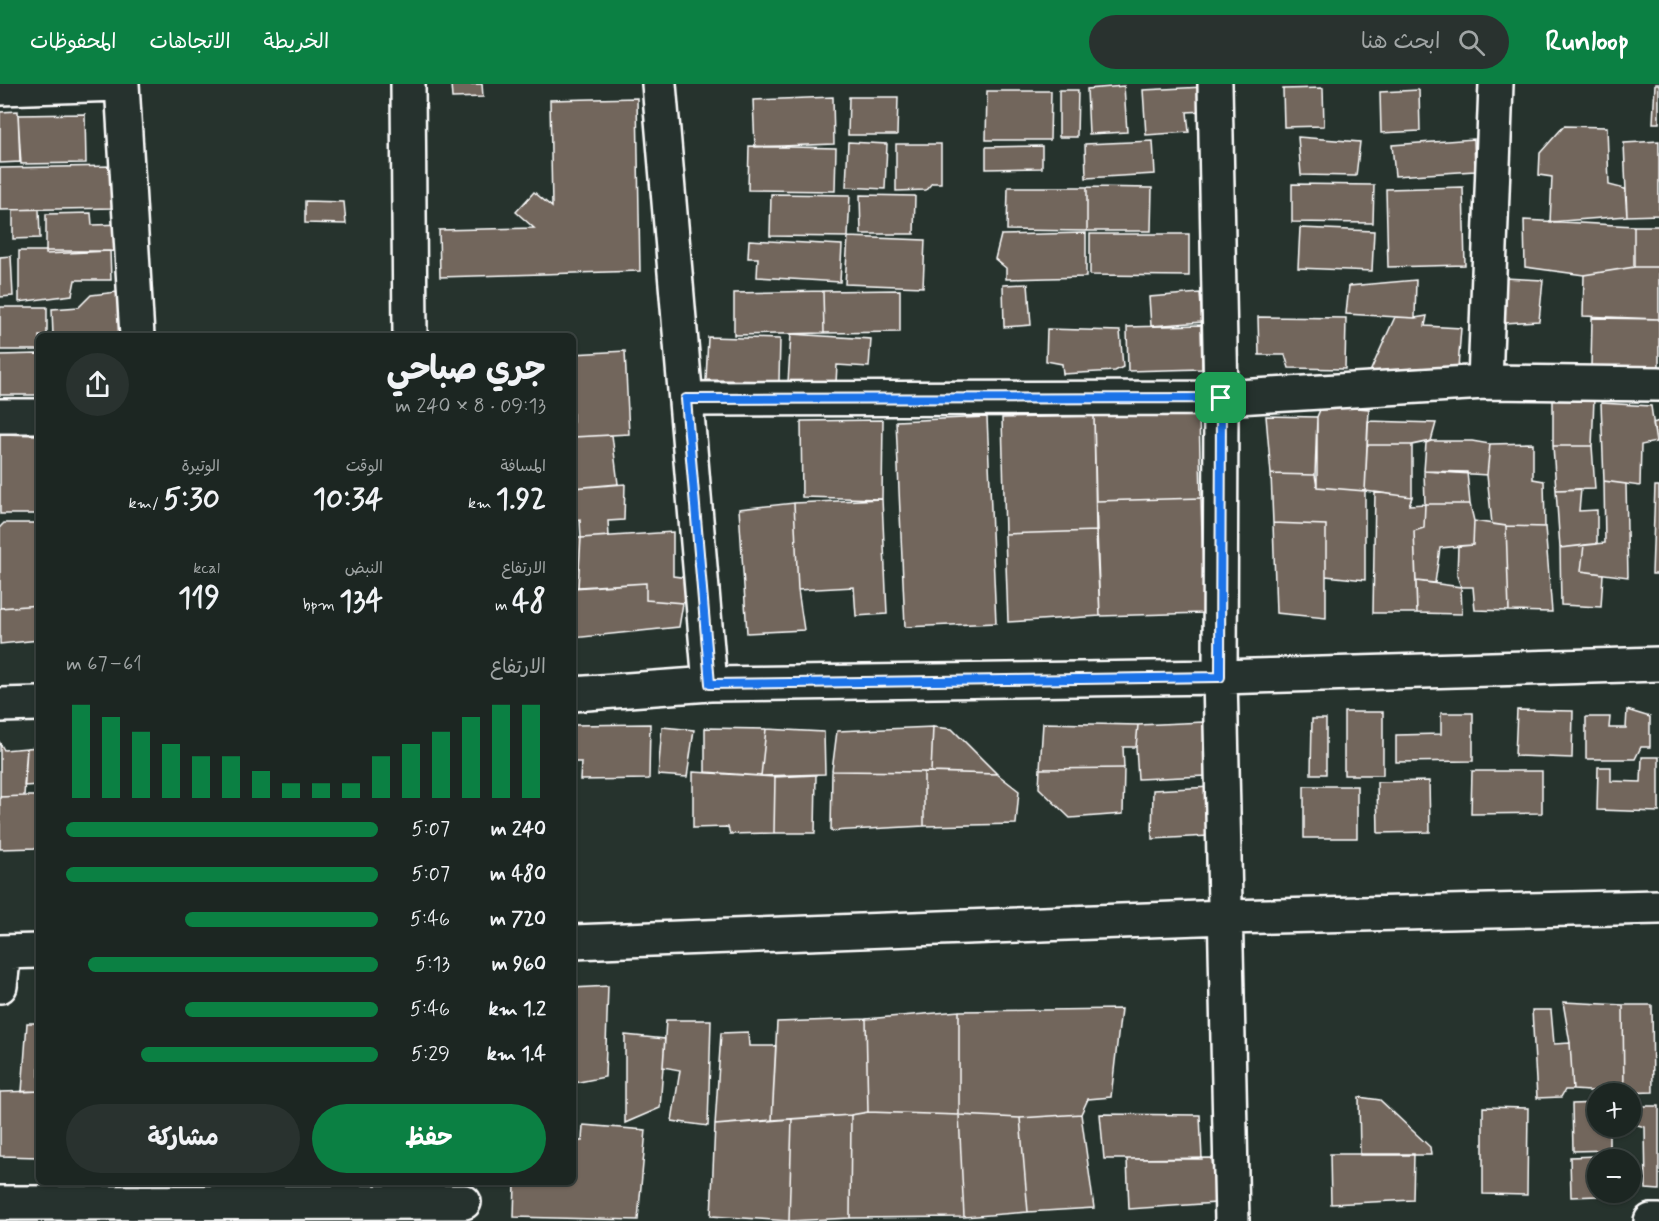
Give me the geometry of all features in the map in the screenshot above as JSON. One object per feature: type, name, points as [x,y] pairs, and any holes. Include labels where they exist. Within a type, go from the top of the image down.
[{"type":"street","points":[[0,88],[120,84],[137,333]]},
{"type":"street","points":[[408,84],[410,333]]},
{"type":"street","points":[[659,84],[710,684]]},
{"type":"street","points":[[1215,84],[1221,398],[1220,677],[1232,1221]]},
{"type":"street","points":[[1485,382],[1496,84]]},
{"type":"street","points":[[686,399],[1221,398],[1485,382],[1659,384]]},
{"type":"street","points":[[0,416],[36,416]]},
{"type":"street","points":[[576,694],[710,684],[1220,677],[1659,664]]},
{"type":"street","points":[[0,705],[36,704]]},
{"type":"street","points":[[576,942],[1226,917],[1659,907]]},
{"type":"street","points":[[0,986],[2,952],[36,951]]},
{"type":"street","points":[[0,1203],[464,1202]]},
{"type":"street","points":[[1651,1221],[1659,1221]]},
{"type":"building","points":[[451,84],[482,84],[483,97],[452,98]]},
{"type":"building","points":[[1655,84],[1659,84],[1659,123],[1653,123]]},
{"type":"building","points":[[1124,86],[1127,132],[1089,134],[1087,89]]},
{"type":"building","points":[[1204,87],[1205,111],[1187,112],[1189,132],[1146,135],[1143,90]]},
{"type":"building","points":[[1323,88],[1324,126],[1284,127],[1283,89]]},
{"type":"building","points":[[1059,90],[1078,90],[1077,137],[1059,137]]},
{"type":"building","points":[[1419,90],[1420,131],[1381,133],[1380,92]]},
{"type":"building","points":[[987,91],[1051,91],[1050,140],[986,140]]},
{"type":"building","points":[[833,97],[834,144],[755,147],[753,100]]},
{"type":"building","points":[[849,97],[898,97],[897,135],[848,135]]},
{"type":"building","points":[[637,98],[640,271],[440,277],[439,230],[534,228],[516,212],[534,192],[552,207],[550,100]]},
{"type":"building","points":[[18,111],[20,162],[0,163],[0,112]]},
{"type":"building","points":[[85,114],[86,163],[21,164],[18,115]]},
{"type":"building","points":[[1564,126],[1607,127],[1609,185],[1625,189],[1627,216],[1550,222],[1552,177],[1539,175],[1540,153]]},
{"type":"building","points":[[1298,137],[1360,142],[1356,176],[1301,175]]},
{"type":"building","points":[[1474,139],[1475,171],[1395,176],[1392,145]]},
{"type":"building","points":[[1153,141],[1155,174],[1086,178],[1085,144]]},
{"type":"building","points":[[1659,141],[1659,215],[1627,216],[1624,143]]},
{"type":"building","points":[[848,142],[887,144],[885,189],[846,187]]},
{"type":"building","points":[[896,144],[941,144],[941,183],[932,183],[926,190],[896,191]]},
{"type":"building","points":[[749,146],[836,148],[835,191],[748,190]]},
{"type":"building","points":[[1042,146],[1042,168],[986,169],[986,147]]},
{"type":"building","points":[[115,166],[115,208],[0,210],[0,168]]},
{"type":"building","points":[[1292,184],[1374,185],[1373,223],[1292,222]]},
{"type":"building","points":[[1008,187],[1087,187],[1087,231],[1007,230]]},
{"type":"building","points":[[1087,187],[1152,188],[1151,231],[1087,231]]},
{"type":"building","points":[[1463,187],[1465,265],[1388,267],[1386,189]]},
{"type":"building","points":[[771,194],[850,195],[848,237],[770,236]]},
{"type":"building","points":[[860,195],[915,196],[914,234],[861,234]]},
{"type":"building","points":[[305,201],[344,202],[346,224],[305,223]]},
{"type":"building","points":[[39,209],[40,238],[13,239],[13,210]]},
{"type":"building","points":[[91,213],[92,225],[126,224],[126,253],[110,251],[46,254],[46,214]]},
{"type":"building","points":[[1524,220],[1634,226],[1634,267],[1584,275],[1525,267]]},
{"type":"building","points":[[1634,226],[1659,226],[1659,267],[1634,267]]},
{"type":"building","points":[[1300,228],[1374,231],[1372,271],[1298,268]]},
{"type":"building","points":[[1086,233],[1086,277],[1006,279],[1006,268],[995,259],[1001,235]]},
{"type":"building","points":[[1090,234],[1189,234],[1189,276],[1090,275]]},
{"type":"building","points":[[848,237],[925,240],[923,287],[845,284]]},
{"type":"building","points":[[749,240],[842,245],[840,282],[757,277],[758,258],[748,258]]},
{"type":"building","points":[[19,251],[110,251],[111,280],[75,280],[72,295],[19,302]]},
{"type":"building","points":[[11,256],[13,296],[0,297],[0,257]]},
{"type":"building","points":[[1634,267],[1659,267],[1659,319],[1583,316],[1584,275]]},
{"type":"building","points":[[1504,278],[1543,280],[1539,321],[1504,323]]},
{"type":"building","points":[[1416,280],[1415,318],[1346,314],[1349,286]]},
{"type":"building","points":[[1028,284],[1031,325],[1004,327],[1003,285]]},
{"type":"building","points":[[900,290],[900,332],[824,333],[823,291]]},
{"type":"building","points":[[823,291],[824,333],[734,335],[734,293]]},
{"type":"building","points":[[117,292],[123,333],[53,333],[52,309],[79,307],[91,295]]},
{"type":"building","points":[[1200,293],[1202,322],[1151,326],[1149,297]]},
{"type":"building","points":[[0,307],[47,307],[47,333],[36,333],[36,350],[0,350]]},
{"type":"building","points":[[1427,316],[1425,326],[1461,328],[1458,368],[1417,368],[1370,372],[1395,317]]},
{"type":"building","points":[[1258,317],[1346,318],[1345,369],[1289,368],[1285,355],[1259,355]]},
{"type":"building","points":[[1592,318],[1659,319],[1659,368],[1591,366]]},
{"type":"building","points":[[1201,325],[1202,369],[1128,371],[1127,327]]},
{"type":"building","points":[[1047,329],[1120,331],[1123,367],[1115,371],[1063,374],[1062,364],[1046,361]]},
{"type":"building","points":[[791,334],[871,339],[869,367],[837,365],[836,383],[788,383]]},
{"type":"building","points":[[708,337],[780,339],[779,381],[706,380]]},
{"type":"building","points":[[625,351],[629,434],[576,437],[576,354]]},
{"type":"building","points":[[36,354],[36,395],[0,395],[0,355]]},
{"type":"building","points":[[1594,399],[1592,446],[1553,446],[1553,400]]},
{"type":"building","points":[[1601,403],[1651,406],[1656,442],[1641,445],[1640,486],[1604,481]]},
{"type":"building","points":[[1322,405],[1369,409],[1365,491],[1317,487],[1317,417]]},
{"type":"building","points":[[1199,414],[1201,498],[1096,501],[1094,416]]},
{"type":"building","points":[[1094,416],[1096,531],[1005,534],[1002,418]]},
{"type":"building","points":[[1266,416],[1317,417],[1315,475],[1271,474]]},
{"type":"building","points":[[987,417],[996,623],[905,627],[896,421]]},
{"type":"building","points":[[883,420],[882,499],[802,497],[801,421]]},
{"type":"building","points":[[1368,421],[1436,423],[1431,441],[1412,445],[1367,445]]},
{"type":"building","points":[[1659,421],[1659,442],[1656,442],[1653,423]]},
{"type":"building","points":[[0,434],[36,435],[36,514],[0,514]]},
{"type":"building","points":[[612,435],[618,484],[576,488],[576,437]]},
{"type":"building","points":[[1472,441],[1490,444],[1487,475],[1424,471],[1426,443]]},
{"type":"building","points":[[1533,443],[1533,479],[1544,481],[1545,527],[1492,524],[1487,475],[1490,444]]},
{"type":"building","points":[[1367,445],[1412,445],[1412,497],[1365,491]]},
{"type":"building","points":[[1553,446],[1592,446],[1595,489],[1556,490]]},
{"type":"building","points":[[1424,471],[1467,472],[1470,504],[1425,504]]},
{"type":"building","points":[[1271,474],[1315,475],[1317,487],[1365,491],[1365,580],[1326,576],[1326,525],[1273,523]]},
{"type":"building","points":[[1604,481],[1626,484],[1628,577],[1581,571],[1584,545],[1605,543]]},
{"type":"building","points":[[625,484],[624,520],[608,521],[609,536],[581,538],[580,520],[576,521],[576,488]]},
{"type":"building","points":[[1655,486],[1659,486],[1659,574],[1652,574]]},
{"type":"building","points":[[1581,489],[1579,511],[1597,510],[1597,544],[1560,548],[1556,490]]},
{"type":"building","points":[[1375,492],[1412,497],[1409,505],[1425,504],[1424,528],[1414,531],[1417,613],[1373,613]]},
{"type":"building","points":[[1201,498],[1204,613],[1100,616],[1096,501]]},
{"type":"building","points":[[882,499],[887,614],[856,616],[854,587],[798,590],[794,503]]},
{"type":"building","points":[[794,503],[798,590],[804,630],[747,633],[739,509]]},
{"type":"building","points":[[1425,504],[1470,504],[1474,521],[1473,545],[1440,548],[1435,583],[1416,581],[1414,531],[1424,528]]},
{"type":"building","points":[[1474,521],[1506,526],[1509,611],[1475,610],[1473,587],[1461,587],[1457,576],[1458,546],[1473,545]]},
{"type":"building","points":[[4,523],[36,523],[36,605],[0,608],[0,527]]},
{"type":"building","points":[[1273,523],[1326,525],[1326,618],[1276,613]]},
{"type":"building","points":[[1506,526],[1545,527],[1552,612],[1509,611]]},
{"type":"building","points":[[1096,531],[1100,616],[1008,622],[1005,534]]},
{"type":"building","points":[[673,532],[673,576],[696,579],[695,596],[683,603],[646,600],[646,583],[578,587],[581,538]]},
{"type":"building","points":[[576,538],[581,538],[578,587],[576,587]]},
{"type":"building","points":[[1584,545],[1581,571],[1603,574],[1601,607],[1561,605],[1560,548]]},
{"type":"building","points":[[1416,581],[1461,587],[1462,614],[1417,613]]},
{"type":"building","points":[[646,583],[646,600],[683,603],[679,627],[576,638],[576,588]]},
{"type":"building","points":[[36,605],[36,640],[0,644],[0,608]]},
{"type":"building","points":[[1517,710],[1573,711],[1572,758],[1515,756]]},
{"type":"building","points":[[1627,710],[1650,717],[1650,747],[1641,747],[1635,759],[1586,759],[1586,717],[1610,717],[1609,728],[1626,728]]},
{"type":"building","points":[[1344,712],[1383,712],[1383,775],[1344,775]]},
{"type":"building","points":[[1441,713],[1473,713],[1473,761],[1396,762],[1396,735],[1441,734]]},
{"type":"building","points":[[1312,719],[1326,719],[1326,774],[1311,774]]},
{"type":"building","points":[[1204,722],[1206,776],[1138,779],[1136,747],[1138,725]]},
{"type":"building","points":[[1043,723],[1138,725],[1136,747],[1123,747],[1124,768],[1040,769]]},
{"type":"building","points":[[650,724],[649,779],[580,780],[581,762],[576,762],[576,725]]},
{"type":"building","points":[[662,727],[694,730],[687,777],[658,775]]},
{"type":"building","points":[[933,727],[952,729],[997,774],[931,772]]},
{"type":"building","points":[[933,727],[931,772],[832,771],[837,731]]},
{"type":"building","points":[[705,728],[766,729],[761,776],[705,772]]},
{"type":"building","points":[[766,729],[824,732],[825,774],[761,776]]},
{"type":"building","points":[[0,743],[4,750],[27,748],[24,796],[0,797]]},
{"type":"building","points":[[36,747],[36,785],[24,786],[27,748]]},
{"type":"building","points":[[1642,757],[1659,757],[1659,812],[1597,810],[1598,767],[1611,767],[1611,781],[1641,782]]},
{"type":"building","points":[[1124,768],[1123,814],[1070,818],[1039,788],[1040,769]]},
{"type":"building","points":[[832,771],[924,772],[924,826],[831,831]]},
{"type":"building","points":[[1472,771],[1542,771],[1542,813],[1471,814]]},
{"type":"building","points":[[693,772],[775,777],[774,833],[730,834],[728,827],[693,828]]},
{"type":"building","points":[[924,772],[997,774],[1019,791],[1016,824],[924,826]]},
{"type":"building","points":[[816,775],[815,833],[774,833],[775,777]]},
{"type":"building","points":[[1429,781],[1430,832],[1378,833],[1377,782]]},
{"type":"building","points":[[1304,786],[1357,786],[1357,838],[1304,838]]},
{"type":"building","points":[[1211,787],[1209,836],[1152,839],[1153,790]]},
{"type":"building","points":[[36,796],[36,848],[0,849],[0,797]]},
{"type":"building","points":[[608,986],[605,1077],[576,1083],[576,988]]},
{"type":"building","points":[[1563,1002],[1623,1005],[1624,1083],[1587,1083],[1587,1091],[1573,1090],[1570,1043]]},
{"type":"building","points":[[1623,1005],[1652,1005],[1653,1092],[1641,1092],[1641,1083],[1624,1083]]},
{"type":"building","points":[[1121,1009],[1111,1097],[1088,1099],[1081,1114],[1020,1118],[959,1115],[959,1011]]},
{"type":"building","points":[[1532,1010],[1551,1010],[1554,1044],[1570,1043],[1573,1090],[1565,1090],[1561,1097],[1537,1098]]},
{"type":"building","points":[[959,1011],[959,1115],[868,1112],[866,1019]]},
{"type":"building","points":[[866,1019],[868,1112],[772,1120],[777,1022]]},
{"type":"building","points":[[666,1020],[711,1020],[708,1126],[672,1121],[680,1070],[663,1067]]},
{"type":"building","points":[[27,1023],[36,1023],[36,1091],[22,1092]]},
{"type":"building","points":[[748,1032],[749,1046],[776,1046],[772,1120],[715,1125],[721,1033]]},
{"type":"building","points":[[625,1035],[665,1039],[660,1108],[625,1123]]},
{"type":"building","points":[[36,1091],[36,1157],[0,1156],[0,1092]]},
{"type":"building","points":[[1359,1097],[1380,1100],[1430,1147],[1431,1155],[1360,1155]]},
{"type":"building","points":[[1587,1103],[1587,1137],[1609,1137],[1609,1149],[1573,1151],[1572,1104]]},
{"type":"building","points":[[1641,1106],[1659,1106],[1659,1190],[1646,1189],[1645,1127],[1641,1126]]},
{"type":"building","points":[[1483,1107],[1528,1108],[1527,1195],[1483,1194]]},
{"type":"building","points":[[868,1112],[959,1115],[964,1217],[850,1218],[851,1115]]},
{"type":"building","points":[[1081,1114],[1094,1208],[1028,1212],[1020,1118]]},
{"type":"building","points":[[1100,1114],[1200,1115],[1202,1159],[1104,1159]]},
{"type":"building","points":[[851,1115],[850,1218],[789,1221],[792,1119]]},
{"type":"building","points":[[959,1115],[1020,1118],[1028,1212],[964,1217]]},
{"type":"building","points":[[792,1119],[789,1221],[711,1216],[715,1125]]},
{"type":"building","points":[[583,1125],[646,1130],[638,1220],[514,1217],[515,1185],[576,1185],[576,1141],[582,1141]]},
{"type":"building","points":[[1330,1154],[1414,1154],[1413,1200],[1331,1204]]},
{"type":"building","points":[[1587,1156],[1587,1196],[1571,1197],[1570,1157]]},
{"type":"building","points":[[1212,1158],[1216,1203],[1129,1209],[1127,1159]]},
{"type":"route","points":[[1221,398],[1220,677],[710,684],[686,399],[1221,398]]}]
